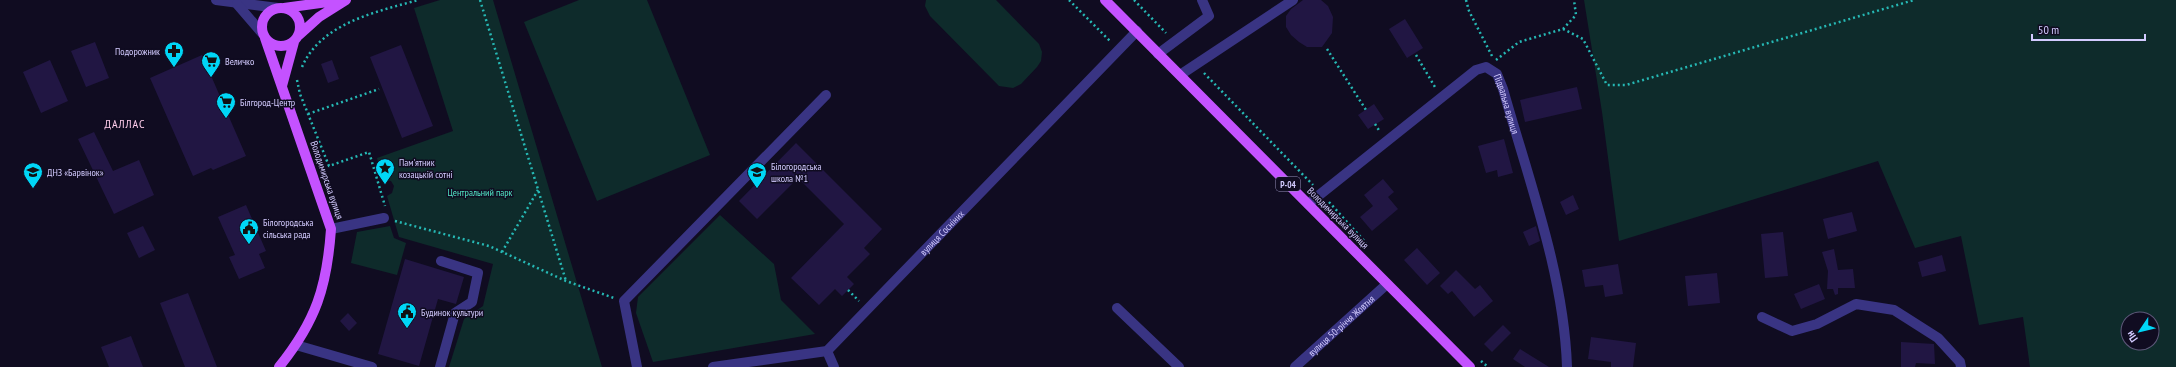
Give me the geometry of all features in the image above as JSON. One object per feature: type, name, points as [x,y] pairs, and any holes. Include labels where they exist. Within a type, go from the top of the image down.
[{"type":"main road","points":[[281,8],[290,10],[298,18],[300,24],[296,39],[282,47],[270,43],[264,35],[262,26],[266,14],[281,8],[342,0]]},
{"type":"main road","name":"Володимирська вулиця","points":[[282,88],[285,69],[296,39],[318,17],[346,0]]},
{"type":"main road","name":"Володимирська вулиця","points":[[1105,0],[1470,367]]},
{"type":"main road","name":"Володимирська вулиця","points":[[264,35],[331,229],[328,262],[323,286],[314,314],[296,345],[279,367]]},
{"type":"street","points":[[216,0],[237,4],[281,8]]},
{"type":"street","points":[[1158,54],[1209,16],[1202,0]]},
{"type":"street","points":[[1180,75],[1293,0]]},
{"type":"street","points":[[237,4],[264,35]]},
{"type":"street","name":"вулиця Сосніних","points":[[826,351],[1136,31]]},
{"type":"street","name":"Підвальна вулиця","points":[[1308,204],[1476,70],[1490,64],[1497,74],[1503,89],[1547,244],[1566,332],[1567,367]]},
{"type":"street","points":[[637,367],[624,301],[826,95]]},
{"type":"street","points":[[331,229],[384,218]]},
{"type":"street","points":[[440,367],[455,313],[472,302],[478,273],[441,261]]},
{"type":"street","name":"вулиця 50-річчя Жовтня","points":[[1295,367],[1387,284]]},
{"type":"street","points":[[1762,317],[1792,331],[1817,324],[1856,304],[1894,310],[1938,338],[1960,362],[1961,367]]},
{"type":"street","points":[[1117,308],[1179,367]]},
{"type":"street","points":[[296,345],[372,367]]},
{"type":"street","points":[[713,367],[826,351],[834,367]]},
{"type":"path","points":[[418,0],[356,19],[339,27],[322,41],[302,65],[297,79],[300,94],[329,166],[370,152],[387,215],[384,218],[489,246],[566,281],[624,301]]},
{"type":"path","points":[[480,0],[566,281]]},
{"type":"path","points":[[1069,0],[1118,50]]},
{"type":"path","points":[[1466,0],[1490,64],[1519,42],[1563,29],[1576,15],[1574,0]]},
{"type":"path","points":[[1563,29],[1583,39],[1607,85],[1626,85],[1914,0]]},
{"type":"path","points":[[1328,49],[1366,110]]},
{"type":"path","points":[[1416,55],[1442,98]]},
{"type":"path","points":[[308,114],[378,89]]},
{"type":"path","points":[[502,252],[538,190]]},
{"type":"path","points":[[848,290],[867,308]]},
{"type":"green space","name":"Центральний парк","points":[[440,0],[493,0],[602,367],[449,367],[464,319],[483,306],[493,264],[399,237],[387,196],[392,193],[394,186],[391,181],[382,179],[377,158],[453,131],[414,8]]},
{"type":"green space","points":[[579,0],[647,0],[710,155],[597,201],[524,22]]},
{"type":"green space","points":[[926,0],[996,0],[1039,44],[1042,52],[1041,61],[1021,84],[1013,88],[999,86],[930,16],[925,6]]},
{"type":"green space","points":[[1584,0],[2176,0],[2176,367],[2030,367],[2023,317],[1979,325],[1961,236],[1915,248],[1878,161],[1619,241],[1602,112]]},
{"type":"green space","points":[[720,215],[774,264],[781,300],[815,334],[653,362],[636,313],[638,297]]},
{"type":"green space","points":[[390,226],[394,238],[406,243],[397,275],[351,263],[357,232]]},
{"type":"building","points":[[1303,0],[1321,0],[1328,6],[1333,17],[1332,33],[1322,47],[1307,47],[1291,35],[1286,27],[1286,16],[1291,9]]},
{"type":"building","points":[[1405,19],[1423,48],[1407,58],[1389,29]]},
{"type":"building","points":[[95,42],[109,78],[86,87],[71,51]]},
{"type":"building","points":[[401,45],[433,126],[402,138],[370,57]]},
{"type":"building","points":[[202,55],[246,156],[213,170],[211,168],[193,176],[150,78]]},
{"type":"building","points":[[50,60],[68,101],[41,113],[23,72]]},
{"type":"building","points":[[332,60],[339,79],[328,83],[321,64]]},
{"type":"building","points":[[1577,87],[1582,109],[1525,122],[1520,100]]},
{"type":"building","points":[[1374,104],[1384,119],[1368,129],[1358,115]]},
{"type":"building","points":[[94,132],[113,171],[139,160],[154,195],[114,214],[78,139]]},
{"type":"building","points":[[1504,139],[1513,173],[1498,177],[1497,170],[1486,173],[1478,146]]},
{"type":"building","points":[[796,143],[882,229],[864,248],[870,254],[847,277],[854,284],[842,296],[835,289],[819,305],[791,278],[844,224],[798,178],[757,219],[739,201]]},
{"type":"building","points":[[1383,179],[1394,192],[1388,197],[1398,209],[1372,231],[1360,217],[1373,206],[1364,195]]},
{"type":"building","points":[[1573,195],[1579,209],[1566,215],[1560,202]]},
{"type":"building","name":"Білогородська сільська рада","points":[[246,205],[266,251],[259,254],[265,268],[239,279],[229,257],[235,255],[218,217]]},
{"type":"building","points":[[1852,212],[1857,231],[1828,239],[1823,219]]},
{"type":"building","points":[[143,226],[155,250],[139,258],[127,233]]},
{"type":"building","points":[[1536,226],[1540,241],[1529,246],[1523,232]]},
{"type":"building","points":[[1783,232],[1788,276],[1765,278],[1761,234]]},
{"type":"building","points":[[1417,248],[1440,273],[1427,285],[1404,260]]},
{"type":"building","points":[[1834,249],[1838,270],[1853,269],[1855,288],[1838,288],[1838,294],[1835,295],[1833,289],[1827,289],[1828,271],[1822,252]]},
{"type":"building","points":[[1942,255],[1946,271],[1922,277],[1918,262]]},
{"type":"building","name":"Будинок культури","points":[[405,259],[464,277],[456,304],[438,299],[419,366],[378,354]]},
{"type":"building","points":[[1618,264],[1623,294],[1605,297],[1603,285],[1585,287],[1582,270]]},
{"type":"building","points":[[1456,270],[1475,289],[1480,285],[1493,301],[1474,317],[1452,291],[1448,294],[1440,286]]},
{"type":"building","points":[[1717,273],[1720,303],[1688,306],[1685,276]]},
{"type":"building","points":[[1819,284],[1825,299],[1801,309],[1794,294]]},
{"type":"building","points":[[188,293],[217,367],[185,367],[160,303]]},
{"type":"building","points":[[348,313],[357,323],[349,331],[340,321]]},
{"type":"building","points":[[1503,325],[1511,333],[1492,352],[1484,344]]},
{"type":"building","points":[[131,336],[143,367],[109,367],[101,347]]},
{"type":"building","points":[[1591,337],[1636,343],[1633,367],[1611,367],[1611,362],[1588,359]]},
{"type":"building","points":[[1901,342],[1934,344],[1935,364],[1916,363],[1915,367],[1901,367]]},
{"type":"building","points":[[1520,349],[1549,367],[1525,367],[1513,359]]},
{"type":"place","name":"Подорожник","points":[[174,68]]},
{"type":"place","name":"Величко","points":[[211,78]]},
{"type":"place","name":"Білгород-Центр","points":[[226,119]]},
{"type":"place","name":"Пам'ятник козацькій сотні","points":[[385,185]]},
{"type":"place","name":"ДНЗ «Барвінок»","points":[[33,189]]},
{"type":"place","name":"Білогородська школа №1","points":[[757,189]]},
{"type":"place","name":"Білогородська сільська рада","points":[[249,245]]},
{"type":"place","name":"Будинок культури","points":[[407,329]]},
{"type":"district","name":"ДАЛЛАС","points":[[125,123]]}]
